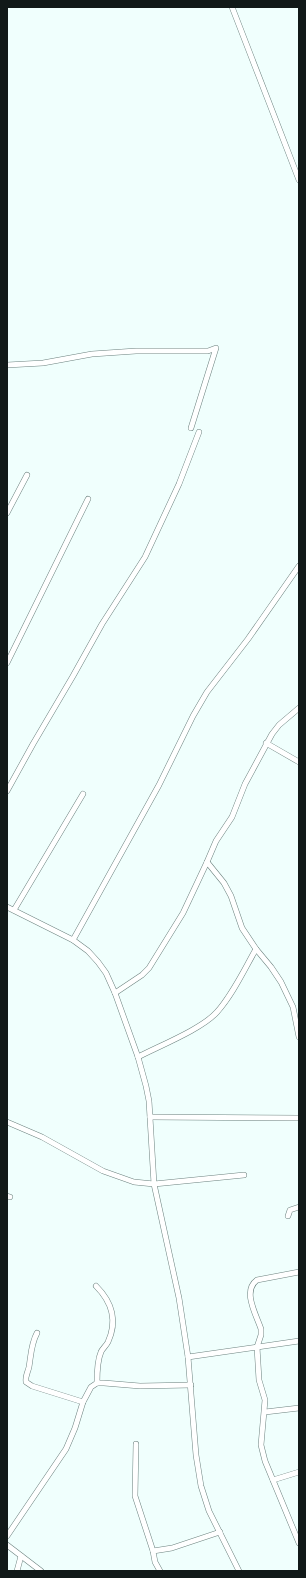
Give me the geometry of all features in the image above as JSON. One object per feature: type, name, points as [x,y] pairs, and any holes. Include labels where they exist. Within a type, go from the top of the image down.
[{"type":"street","points":[[232,7],[299,180]]},
{"type":"street","points":[[7,365],[43,363],[92,354],[136,351],[208,350],[216,348],[191,428]]},
{"type":"street","points":[[7,791],[102,624],[145,557],[179,484],[199,432]]},
{"type":"street","points":[[7,513],[27,476]]},
{"type":"street","points":[[7,663],[88,499]]},
{"type":"street","points":[[73,940],[159,785],[193,716],[207,692],[248,639],[299,566]]},
{"type":"street","points":[[115,993],[142,975],[149,968],[183,914],[216,841],[232,817],[245,784],[266,743],[275,729],[299,708]]},
{"type":"street","points":[[266,743],[299,762]]},
{"type":"street","points":[[14,910],[83,794]]},
{"type":"street","points":[[207,862],[224,883],[231,896],[242,928],[256,950],[271,967],[281,982],[293,1007],[299,1038]]},
{"type":"street","points":[[7,907],[73,940],[88,951],[98,962],[106,973],[115,993],[138,1057],[146,1086],[150,1117],[154,1184],[179,1298],[188,1357],[196,1455],[201,1486],[209,1511],[239,1571]]},
{"type":"street","points":[[138,1057],[202,1025],[217,1013],[256,950]]},
{"type":"street","points":[[150,1117],[299,1118]]},
{"type":"street","points":[[7,1122],[42,1137],[104,1171],[134,1182],[154,1184],[244,1175]]},
{"type":"street","points":[[288,1216],[290,1210],[299,1207]]},
{"type":"street","points":[[299,1272],[257,1280],[252,1283],[250,1294],[261,1329],[261,1335],[257,1347],[259,1380],[265,1400],[261,1445],[265,1461],[299,1542]]},
{"type":"street","points":[[96,1286],[109,1302],[112,1314],[112,1327],[108,1342],[101,1352],[97,1383]]},
{"type":"street","points":[[37,1333],[31,1349],[28,1369],[25,1377],[26,1382],[32,1386],[83,1402]]},
{"type":"street","points":[[188,1357],[299,1341]]},
{"type":"street","points":[[7,1536],[66,1449],[75,1428],[83,1402],[91,1387],[97,1383],[140,1386],[191,1385]]},
{"type":"street","points":[[265,1412],[299,1408]]},
{"type":"street","points":[[136,1444],[135,1496],[153,1551],[155,1562],[160,1571]]},
{"type":"street","points":[[273,1480],[299,1472]]},
{"type":"street","points":[[153,1551],[172,1548],[220,1532]]},
{"type":"street","points":[[7,1545],[41,1571]]},
{"type":"street","points":[[17,1571],[21,1556]]}]
